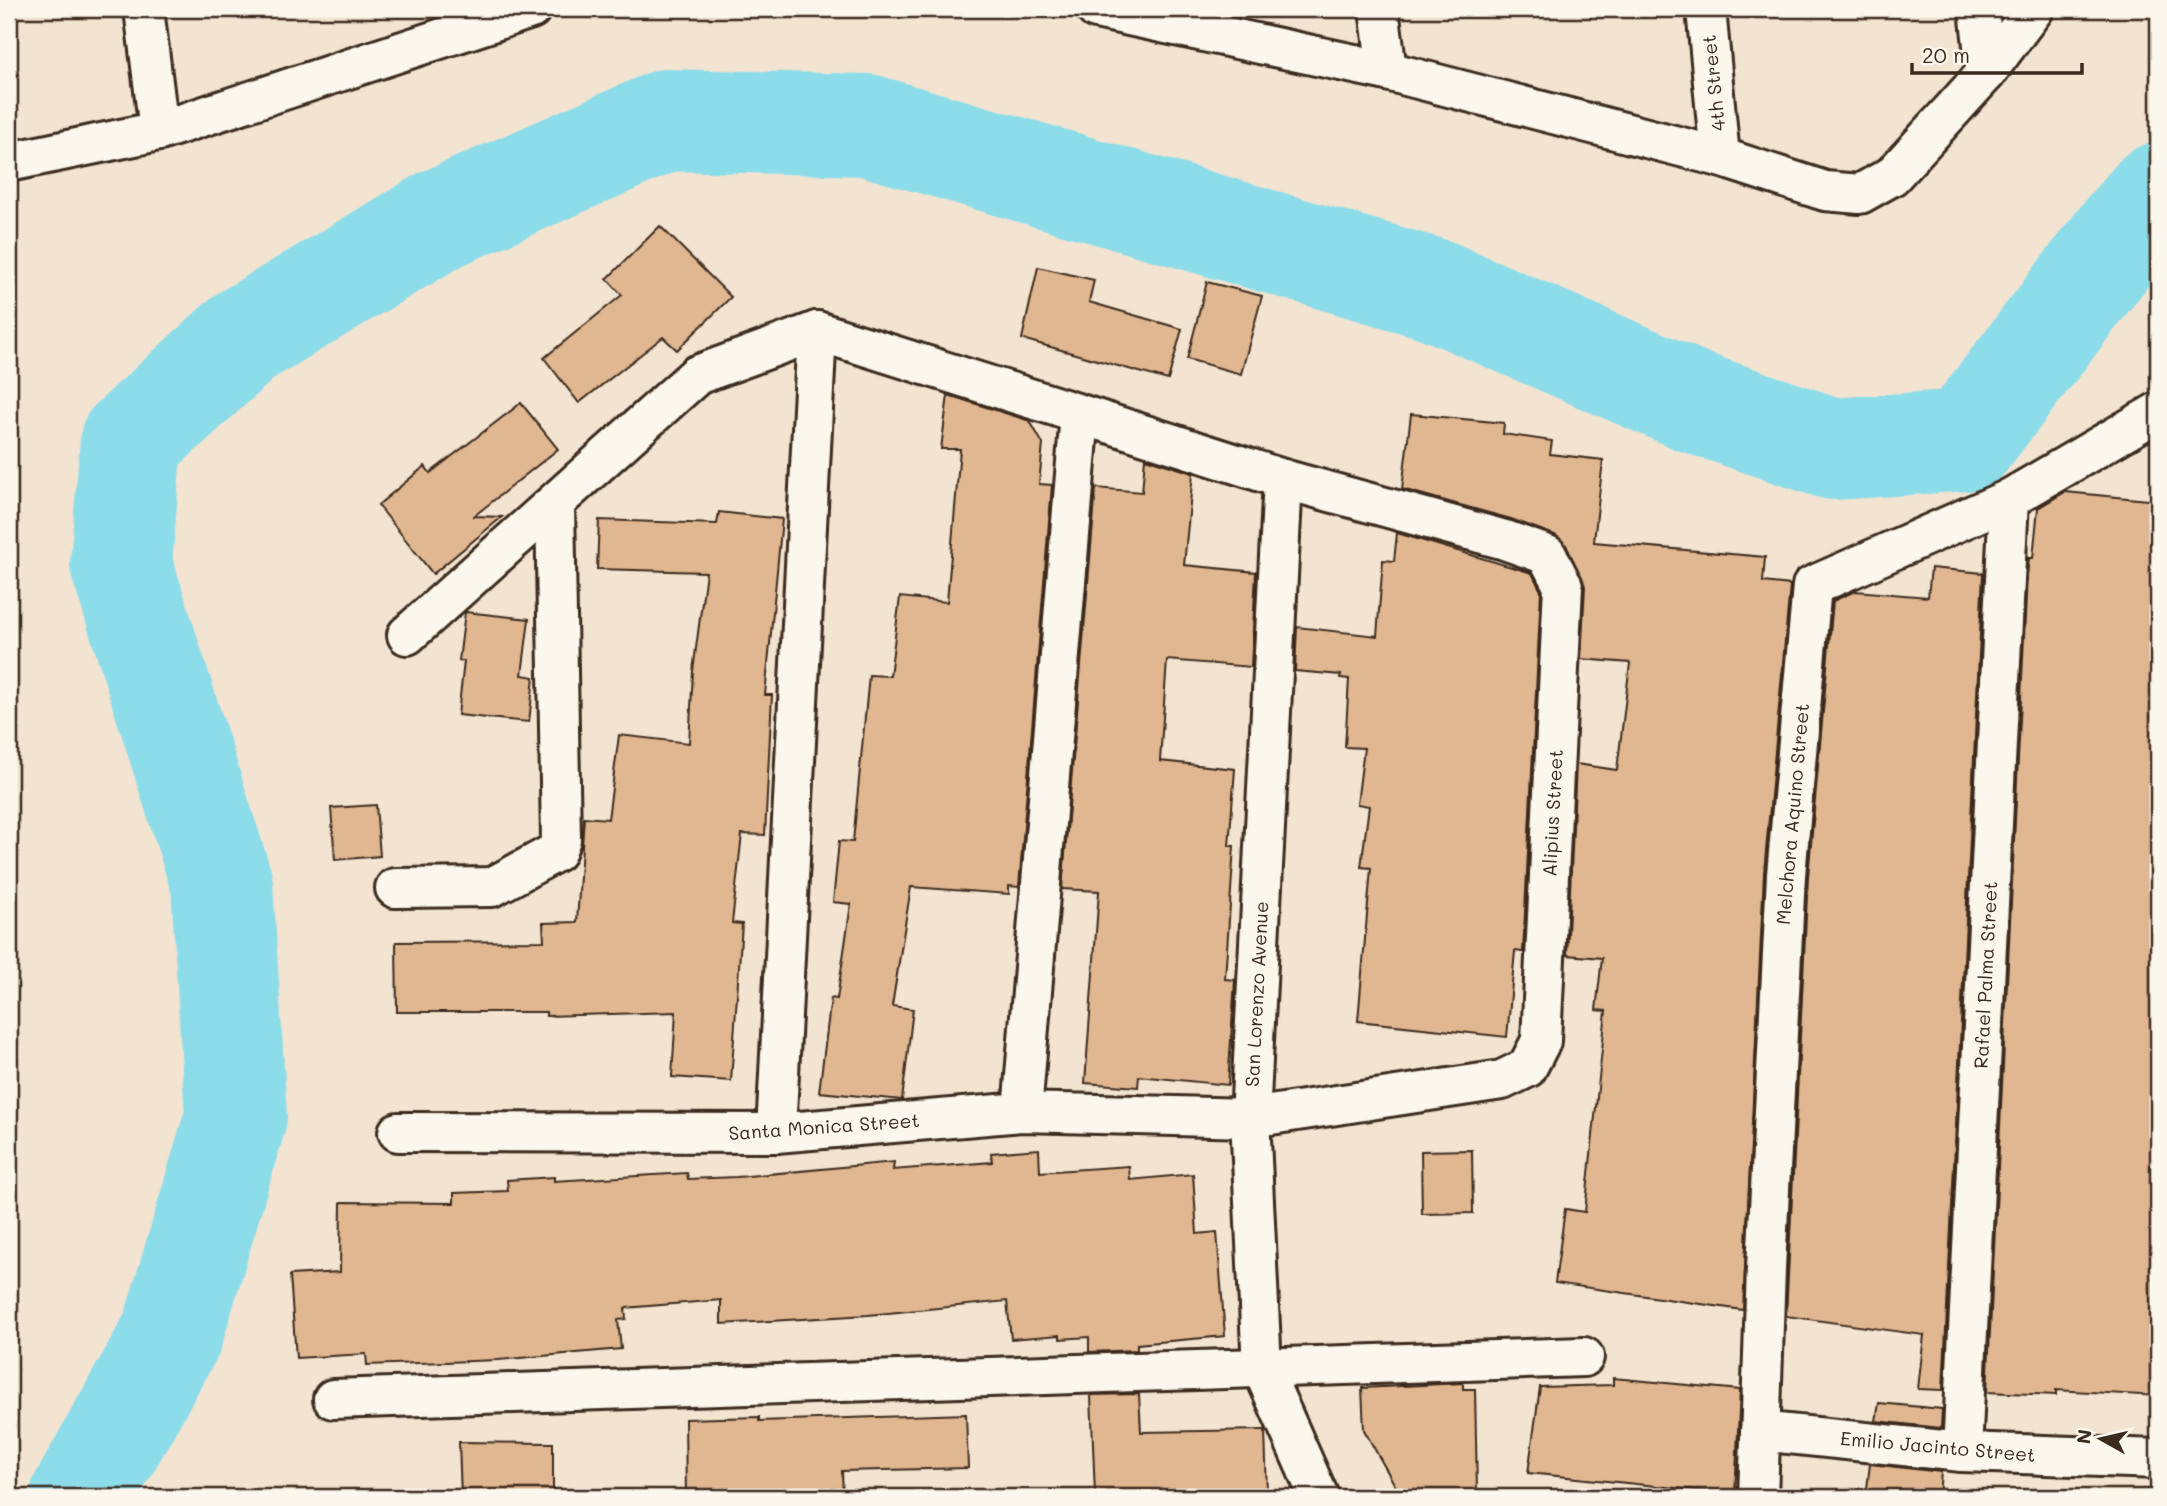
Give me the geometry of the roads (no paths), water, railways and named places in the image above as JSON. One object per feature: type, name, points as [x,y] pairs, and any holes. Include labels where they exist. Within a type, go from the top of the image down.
[{"type":"street","points":[[144,9],[159,131]]},
{"type":"street","points":[[9,162],[159,131],[447,23],[531,9]]},
{"type":"street","points":[[1097,9],[1387,71],[1720,157],[1825,191],[1860,194],[1892,176],[1986,73],[2034,9]]},
{"type":"street","points":[[1379,9],[1387,71]]},
{"type":"street","name":"4th Street","points":[[1706,9],[1720,157]]},
{"type":"street","points":[[1979,9],[1986,73]]},
{"type":"street","points":[[776,1133],[817,331]]},
{"type":"street","points":[[407,635],[697,375],[817,331],[1283,479]]},
{"type":"street","name":"Melchora Aquino Street","points":[[1760,1431],[1786,875],[1812,586],[2009,499],[2158,412]]},
{"type":"street","points":[[1022,1112],[1080,414]]},
{"type":"street","name":"Alipius Street","points":[[1283,479],[1505,540],[1547,555],[1563,586],[1541,1041]]},
{"type":"street","name":"San Lorenzo Avenue","points":[[1283,479],[1250,1118],[1262,1368],[1319,1497]]},
{"type":"street","name":"Rafael Palma Street","points":[[1962,1452],[2009,499]]},
{"type":"street","points":[[395,888],[492,887],[556,852],[561,839],[555,504]]},
{"type":"street","name":"Santa Monica Street","points":[[398,1132],[776,1133],[1022,1112],[1250,1118],[1502,1080],[1527,1068],[1541,1041]]},
{"type":"street","points":[[333,1399],[1584,1357]]},
{"type":"street","points":[[1758,1497],[1760,1431]]},
{"type":"street","name":"Emilio Jacinto Street","points":[[1760,1431],[1962,1452],[2158,1460]]},
{"type":"waterway","points":[[81,1497],[172,1334],[236,1117],[222,884],[121,564],[131,441],[245,336],[441,219],[667,120],[867,125],[1436,290],[1694,402],[1833,449],[1966,440],[2129,227],[2158,194]]}]
